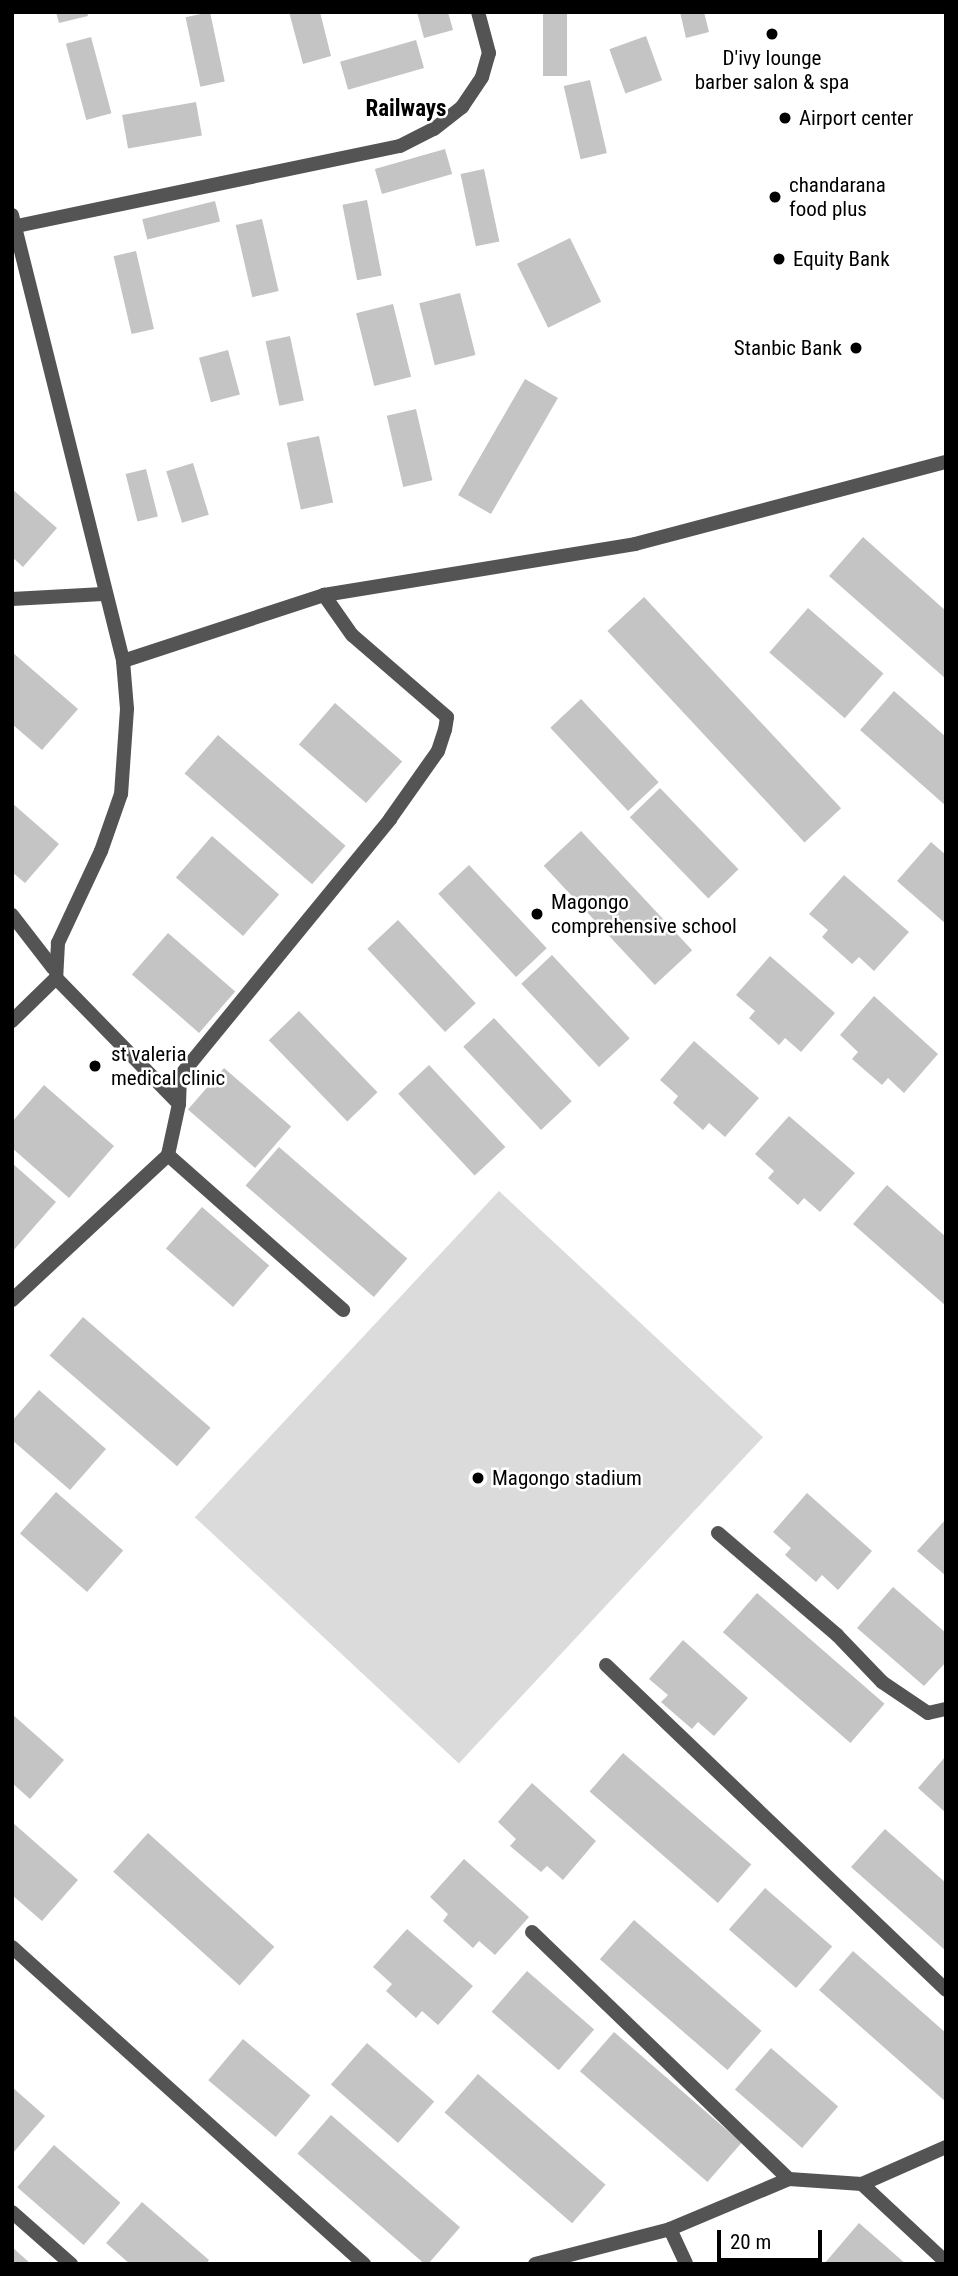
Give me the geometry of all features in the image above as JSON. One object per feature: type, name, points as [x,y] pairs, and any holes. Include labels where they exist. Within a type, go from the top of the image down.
[{"type":"street","points":[[12,1021],[55,973],[58,943],[83,894],[121,794],[127,709],[123,661],[103,594],[13,223],[400,146],[434,130],[462,107],[482,77],[489,53],[478,12]]},
{"type":"street","points":[[123,661],[324,595],[635,544],[946,462]]},
{"type":"street","points":[[13,600],[103,594]]},
{"type":"street","points":[[12,1300],[168,1155],[179,1104],[180,1076],[390,819],[438,751],[447,717],[352,635],[324,595]]},
{"type":"street","points":[[12,915],[55,973],[179,1104]]},
{"type":"street","points":[[168,1155],[343,1310]]},
{"type":"street","points":[[718,1533],[837,1635],[882,1682],[928,1713],[946,1709]]},
{"type":"street","points":[[606,1665],[946,1990]]},
{"type":"street","points":[[532,1933],[789,2179]]},
{"type":"street","points":[[12,1947],[364,2264]]},
{"type":"street","points":[[535,2264],[670,2229],[789,2179],[862,2184],[946,2147]]},
{"type":"street","points":[[862,2184],[946,2262]]},
{"type":"street","points":[[12,2212],[71,2264]]},
{"type":"street","points":[[670,2229],[686,2264]]},
{"type":"shaded area","name":"Magongo stadium","points":[[499,1191],[763,1437],[459,1763],[195,1517]]},
{"type":"building","points":[[56,12],[87,12],[88,16],[59,23]]},
{"type":"building","points":[[210,12],[225,81],[200,87],[186,17]]},
{"type":"building","points":[[289,12],[320,12],[331,56],[303,64]]},
{"type":"building","points":[[417,12],[448,12],[453,30],[424,38]]},
{"type":"building","points":[[543,12],[567,12],[567,76],[543,76]]},
{"type":"building","points":[[680,12],[704,12],[709,32],[686,38]]},
{"type":"building","points":[[646,36],[662,80],[625,94],[609,49]]},
{"type":"building","points":[[91,37],[111,113],[86,120],[66,44]]},
{"type":"building","points":[[416,40],[424,68],[348,90],[340,62]]},
{"type":"building","points":[[590,80],[607,153],[581,159],[564,86]]},
{"type":"building","points":[[196,102],[202,135],[128,149],[122,115]]},
{"type":"building","points":[[445,149],[452,174],[382,194],[375,169]]},
{"type":"building","points":[[484,169],[499,241],[476,246],[461,174]]},
{"type":"building","points":[[367,200],[382,276],[357,280],[342,205]]},
{"type":"building","points":[[215,201],[220,221],[147,240],[142,219]]},
{"type":"building","points":[[262,219],[279,291],[252,297],[236,225]]},
{"type":"building","points":[[570,238],[601,302],[548,328],[517,264]]},
{"type":"building","points":[[136,251],[154,329],[132,334],[114,256]]},
{"type":"building","points":[[460,293],[475,355],[435,365],[419,303]]},
{"type":"building","points":[[393,304],[411,377],[374,386],[356,313]]},
{"type":"building","points":[[290,336],[304,401],[279,406],[266,341]]},
{"type":"building","points":[[228,350],[240,394],[211,402],[199,358]]},
{"type":"building","points":[[525,379],[558,398],[491,514],[458,495]]},
{"type":"building","points":[[416,409],[432,480],[403,487],[387,416]]},
{"type":"building","points":[[319,436],[333,503],[301,509],[287,443]]},
{"type":"building","points":[[193,463],[209,515],[182,523],[166,471]]},
{"type":"building","points":[[146,469],[158,517],[137,522],[126,474]]},
{"type":"building","points":[[12,489],[57,528],[23,567],[12,557]]},
{"type":"building","points":[[863,537],[946,611],[946,679],[829,576]]},
{"type":"building","points":[[644,597],[841,808],[805,842],[607,631]]},
{"type":"building","points":[[808,608],[883,674],[845,718],[769,653]]},
{"type":"building","points":[[12,652],[78,709],[42,750],[12,724]]},
{"type":"building","points":[[894,691],[946,737],[946,806],[860,730]]},
{"type":"building","points":[[581,699],[659,782],[628,811],[550,728]]},
{"type":"building","points":[[335,703],[402,761],[366,803],[299,745]]},
{"type":"building","points":[[218,735],[346,846],[312,884],[185,773]]},
{"type":"building","points":[[660,788],[738,869],[708,898],[630,817]]},
{"type":"building","points":[[12,803],[59,844],[25,883],[12,872]]},
{"type":"building","points":[[581,831],[692,950],[655,985],[544,866]]},
{"type":"building","points":[[212,836],[279,894],[243,936],[176,878]]},
{"type":"building","points":[[931,842],[946,855],[946,924],[897,881]]},
{"type":"building","points":[[469,865],[547,948],[516,977],[438,894]]},
{"type":"building","points":[[844,875],[909,932],[874,971],[859,957],[852,964],[822,937],[828,930],[809,914]]},
{"type":"building","points":[[398,920],[476,1003],[445,1032],[367,949]]},
{"type":"building","points":[[168,933],[235,991],[199,1033],[132,975]]},
{"type":"building","points":[[552,955],[630,1038],[599,1067],[521,984]]},
{"type":"building","points":[[770,956],[835,1013],[801,1052],[785,1038],[779,1045],[749,1018],[755,1011],[736,995]]},
{"type":"building","points":[[874,996],[938,1054],[904,1093],[888,1078],[882,1085],[852,1059],[858,1052],[840,1035]]},
{"type":"building","points":[[299,1011],[377,1092],[347,1121],[269,1040]]},
{"type":"building","points":[[494,1018],[572,1101],[541,1130],[463,1047]]},
{"type":"building","points":[[694,1041],[759,1098],[725,1137],[709,1123],[703,1130],[673,1103],[678,1096],[660,1080]]},
{"type":"building","points":[[429,1065],[505,1147],[475,1176],[398,1094]]},
{"type":"building","points":[[224,1068],[291,1126],[255,1168],[188,1110]]},
{"type":"building","points":[[44,1085],[114,1146],[69,1198],[12,1148],[12,1122]]},
{"type":"building","points":[[789,1116],[855,1173],[820,1212],[804,1198],[798,1205],[768,1178],[774,1171],[755,1154]]},
{"type":"building","points":[[279,1147],[407,1259],[374,1297],[246,1185]]},
{"type":"building","points":[[12,1163],[56,1202],[12,1252]]},
{"type":"building","points":[[887,1185],[946,1237],[946,1306],[853,1224]]},
{"type":"building","points":[[202,1207],[269,1265],[233,1307],[166,1249]]},
{"type":"building","points":[[83,1317],[211,1428],[177,1466],[50,1355]]},
{"type":"building","points":[[39,1390],[106,1449],[70,1490],[12,1440],[12,1421]]},
{"type":"building","points":[[56,1492],[123,1550],[87,1592],[20,1534]]},
{"type":"building","points":[[807,1493],[872,1551],[838,1590],[822,1575],[816,1582],[785,1555],[791,1548],[773,1532]]},
{"type":"building","points":[[946,1519],[946,1576],[917,1551]]},
{"type":"building","points":[[893,1587],[946,1633],[946,1662],[924,1686],[857,1628]]},
{"type":"building","points":[[757,1593],[885,1704],[850,1743],[723,1632]]},
{"type":"building","points":[[683,1640],[748,1698],[714,1736],[698,1722],[692,1729],[661,1702],[668,1695],[649,1679]]},
{"type":"building","points":[[12,1714],[64,1760],[30,1799],[12,1783]]},
{"type":"building","points":[[623,1753],[751,1865],[718,1903],[590,1791]]},
{"type":"building","points":[[946,1756],[946,1813],[918,1788]]},
{"type":"building","points":[[532,1783],[596,1841],[563,1880],[547,1866],[541,1872],[510,1846],[516,1839],[498,1822]]},
{"type":"building","points":[[12,1822],[78,1880],[42,1921],[12,1895]]},
{"type":"building","points":[[885,1829],[946,1883],[946,1951],[851,1867]]},
{"type":"building","points":[[148,1833],[274,1947],[240,1985],[113,1872]]},
{"type":"building","points":[[464,1859],[529,1917],[495,1955],[479,1941],[473,1948],[443,1921],[448,1914],[430,1897]]},
{"type":"building","points":[[765,1888],[832,1946],[796,1988],[729,1930]]},
{"type":"building","points":[[634,1920],[762,2031],[727,2070],[600,1959]]},
{"type":"building","points":[[407,1929],[473,1986],[438,2025],[422,2011],[416,2018],[386,1991],[392,1984],[373,1967]]},
{"type":"building","points":[[853,1951],[946,2033],[946,2102],[819,1990]]},
{"type":"building","points":[[527,1971],[594,2029],[559,2070],[492,2012]]},
{"type":"building","points":[[614,2032],[742,2143],[707,2182],[580,2071]]},
{"type":"building","points":[[243,2039],[310,2096],[276,2137],[208,2080]]},
{"type":"building","points":[[367,2043],[434,2101],[398,2143],[331,2085]]},
{"type":"building","points":[[771,2048],[838,2106],[802,2148],[735,2090]]},
{"type":"building","points":[[478,2074],[606,2185],[572,2223],[445,2112]]},
{"type":"building","points":[[12,2087],[45,2116],[12,2154]]},
{"type":"building","points":[[331,2115],[460,2227],[428,2264],[425,2264],[298,2153]]},
{"type":"building","points":[[54,2145],[120,2203],[84,2245],[17,2187]]},
{"type":"building","points":[[142,2202],[209,2260],[206,2264],[130,2264],[106,2243]]},
{"type":"building","points":[[859,2223],[906,2264],[824,2264]]},
{"type":"building","points":[[12,2247],[31,2264],[12,2264]]},
{"type":"place","name":"D'ivy lounge barber salon & spa","points":[[772,34]]},
{"type":"place","name":"Airport center","points":[[785,118]]},
{"type":"place","name":"chandarana food plus","points":[[775,197]]},
{"type":"place","name":"Equity Bank","points":[[779,259]]},
{"type":"place","name":"Stanbic Bank","points":[[856,348]]},
{"type":"place","name":"Magongo comprehensive school","points":[[537,914]]},
{"type":"place","name":"st valeria medical clinic","points":[[95,1066]]},
{"type":"place","name":"Magongo stadium","points":[[478,1478]]},
{"type":"district","name":"Railways","points":[[406,109]]}]
